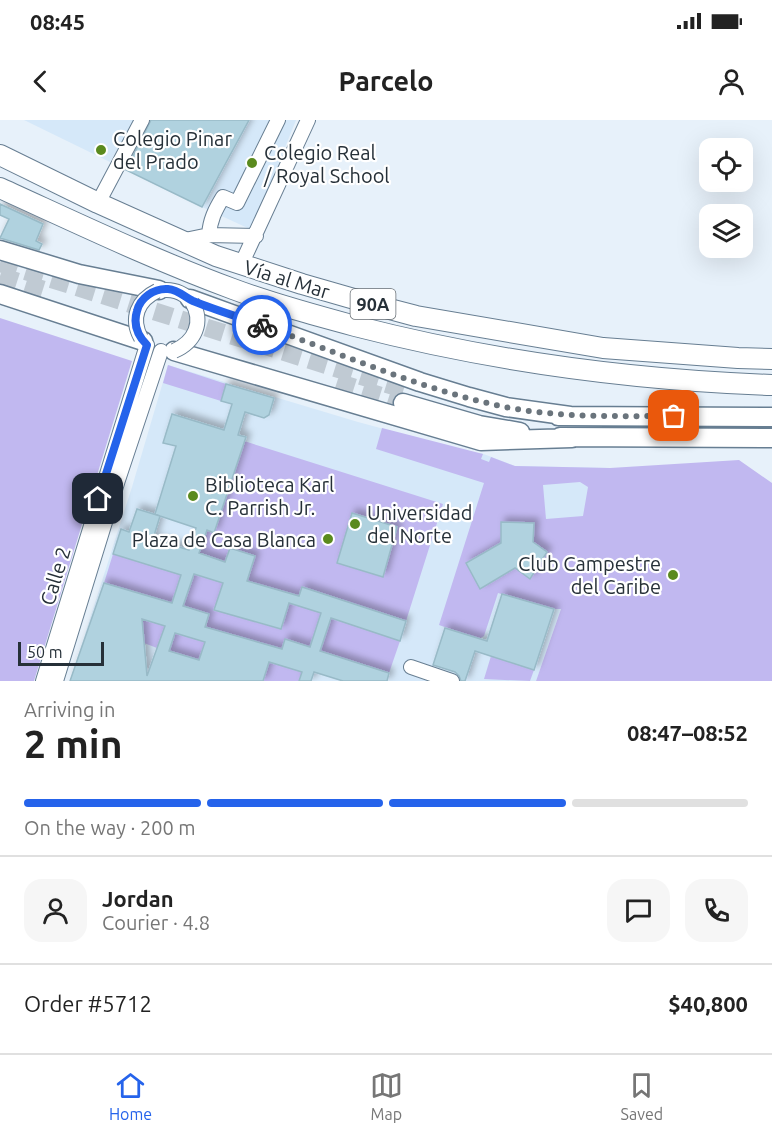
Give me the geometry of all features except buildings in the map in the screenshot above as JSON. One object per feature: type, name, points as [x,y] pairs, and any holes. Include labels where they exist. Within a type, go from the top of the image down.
[{"type":"highway","name":"Vía al Mar","points":[[0,155],[180,241],[241,265],[416,316],[603,348],[772,359]]},
{"type":"highway","name":"Vía al Mar","points":[[0,188],[233,290],[310,314],[403,338],[465,351],[591,371],[719,383],[772,385]]},
{"type":"main road","points":[[0,250],[79,274],[158,290]]},
{"type":"main road","points":[[0,294],[143,341]]},
{"type":"main road","points":[[191,301],[469,398],[506,407],[570,416]]},
{"type":"main road","points":[[167,351],[481,441],[572,438],[772,438]]},
{"type":"main road","points":[[572,438],[479,425],[405,397],[516,415],[772,417]]},
{"type":"street","points":[[98,203],[142,120]]},
{"type":"street","points":[[209,235],[213,213],[223,197],[237,203],[279,120]]},
{"type":"street","points":[[241,265],[308,120]]},
{"type":"street","points":[[180,241],[209,235],[255,236]]},
{"type":"street","points":[[158,290],[177,291],[191,301],[198,316],[195,334],[182,347],[167,351],[143,341],[135,321],[141,302],[158,290]]},
{"type":"street","name":"Calle 2","points":[[56,681],[112,478],[143,341]]},
{"type":"street","name":"Calle 2","points":[[43,681],[112,478],[167,351]]},
{"type":"street","points":[[411,667],[452,681]]},
{"type":"shaded area","name":"Colegio Pinar del Prado","points":[[24,120],[134,120],[110,162]]},
{"type":"shaded area","name":"Colegio Real / Royal School","points":[[249,120],[296,120],[252,230],[202,207]]},
{"type":"shaded area","points":[[0,318],[132,361],[34,681],[0,681]]},
{"type":"shaded area","name":"Universidad del Norte","points":[[168,365],[358,422],[477,454],[481,453],[515,466],[610,468],[536,681],[70,681]]},
{"type":"shaded area","points":[[168,365],[226,384],[221,401],[163,383]]},
{"type":"shaded area","name":"Club Campestre del Caribe","points":[[382,428],[483,454],[481,459],[489,462],[491,457],[515,466],[610,468],[739,460],[772,483],[772,681],[536,681],[561,609],[498,593],[484,636],[479,639],[439,625],[484,483],[376,449]],"holes":[[[580,482],[588,487],[583,516],[546,519],[543,485]],[[501,523],[534,524],[533,542],[547,552],[530,579],[515,568],[496,580],[483,553],[501,543]],[[477,556],[490,582],[480,589],[466,563]]]},
{"type":"shaded area","points":[[244,441],[443,504],[406,621],[302,587],[299,596],[247,581],[255,556],[225,562],[199,553],[228,461]],"holes":[[[352,513],[397,527],[382,577],[337,563]]]},
{"type":"shaded area","points":[[113,554],[181,575],[172,603],[104,583]]},
{"type":"shaded area","points":[[194,574],[223,583],[214,610],[280,629],[289,603],[321,613],[310,647],[285,639],[282,649],[206,627],[209,614],[183,606]]},
{"type":"shaded area","points":[[97,605],[165,626],[157,648],[144,643]]},
{"type":"shaded area","points":[[331,618],[400,641],[389,673],[320,651]]},
{"type":"shaded area","points":[[175,633],[201,641],[206,637],[198,664],[169,651]]},
{"type":"shaded area","points":[[491,656],[534,670],[530,681],[484,679]]},
{"type":"shaded area","points":[[270,657],[302,672],[299,681],[263,681]]},
{"type":"tunnel","points":[[0,263],[406,390]]},
{"type":"tunnel","points":[[0,276],[47,291]]},
{"type":"tunnel","points":[[337,382],[403,403]]},
{"type":"way so far","points":[[262,325],[420,382],[506,407],[570,416],[674,416]]},
{"type":"place","name":"Colegio Pinar del Prado","points":[[101,150]]},
{"type":"place","name":"Colegio Real / Royal School","points":[[252,163]]},
{"type":"place","name":"Biblioteca Karl C. Parrish Jr.","points":[[193,496]]},
{"type":"place","name":"Universidad del Norte","points":[[355,524]]},
{"type":"place","name":"Plaza de Casa Blanca","points":[[328,539]]},
{"type":"place","name":"Club Campestre del Caribe","points":[[673,575]]},
{"type":"route","points":[[98,499],[147,345],[137,330],[135,321],[141,302],[148,295],[168,289],[262,325]]}]
